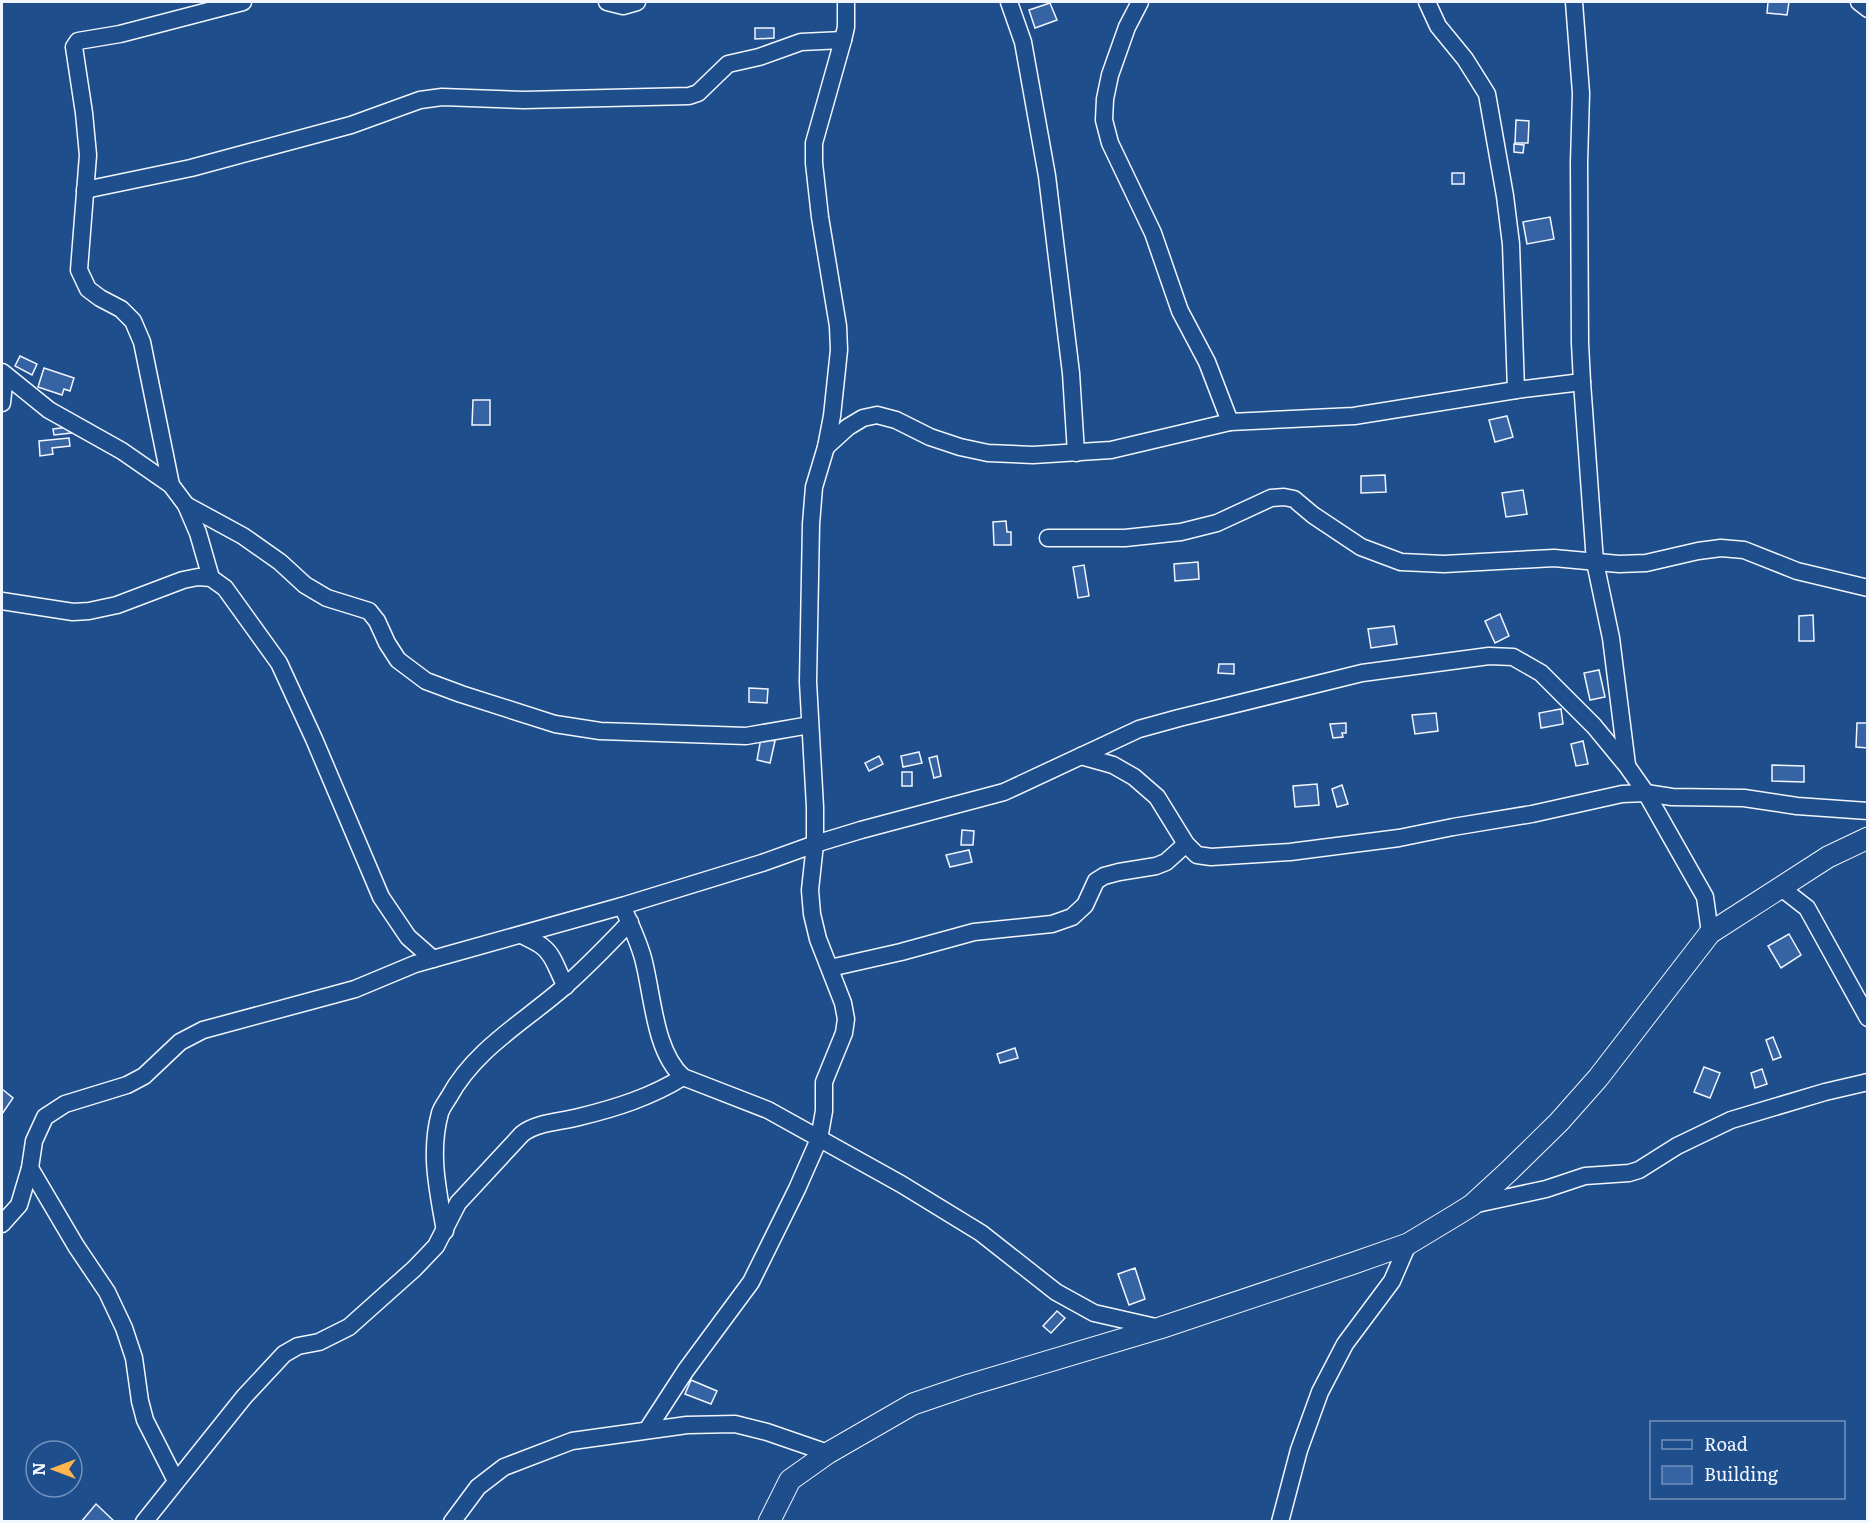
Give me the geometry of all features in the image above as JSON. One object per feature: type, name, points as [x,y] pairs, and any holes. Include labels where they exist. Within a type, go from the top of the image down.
[{"type":"street","points":[[171,485],[142,342],[133,321],[121,309],[100,298],[88,288],[79,270],[88,155],[84,112],[75,62],[75,43],[120,34],[243,2]]},
{"type":"street","points":[[607,2],[623,6],[637,2]]},
{"type":"street","points":[[845,33],[846,2]]},
{"type":"street","points":[[647,1430],[686,1370],[751,1282],[819,1139],[824,1111],[824,1082],[844,1033],[846,1019],[843,1004],[818,939],[812,914],[810,890],[814,844],[807,682],[811,524],[814,487],[826,447],[839,350],[838,327],[819,205],[814,143],[845,33],[862,2]]},
{"type":"street","points":[[1009,2],[1023,42],[1047,176],[1071,373],[1076,453]]},
{"type":"street","points":[[1140,2],[1127,27],[1110,75],[1104,120],[1110,143],[1153,233],[1180,311],[1207,362],[1230,422]]},
{"type":"street","points":[[1427,2],[1438,26],[1465,59],[1487,94],[1506,196],[1511,244],[1516,390]]},
{"type":"street","points":[[1574,2],[1581,93],[1579,163],[1582,382],[1595,562],[1611,638],[1627,766]]},
{"type":"street","points":[[1859,2],[1868,9]]},
{"type":"street","points":[[85,190],[191,168],[351,125],[420,100],[442,97],[524,100],[689,96],[698,93],[728,64],[759,57],[801,42],[845,33]]},
{"type":"street","points":[[3,374],[49,410],[122,451],[171,485],[186,505],[198,533],[211,578]]},
{"type":"street","points":[[2,403],[3,374]]},
{"type":"street","points":[[826,447],[848,427],[863,418],[877,415],[896,420],[930,437],[960,447],[988,453],[1034,455],[1111,450],[1230,422],[1354,416],[1516,390],[1582,382]]},
{"type":"street","points":[[1048,538],[1125,538],[1181,532],[1217,523],[1271,498],[1284,497],[1293,499],[1313,516],[1361,547],[1401,562],[1444,564],[1554,558],[1619,564],[1646,563],[1710,549],[1744,549],[1797,571],[1868,588]]},
{"type":"street","points":[[186,505],[243,536],[280,562],[305,585],[327,598],[369,611],[398,660],[426,681],[461,694],[555,724],[600,731],[746,736],[810,725]]},
{"type":"street","points":[[2,601],[73,612],[89,612],[117,605],[183,580],[198,577],[211,578],[225,588],[279,663],[381,897],[408,937],[432,959]]},
{"type":"street","points":[[2,1224],[19,1205],[30,1168],[34,1141],[45,1117],[64,1104],[127,1085],[144,1076],[180,1042],[203,1030],[355,989],[416,964],[622,906],[762,863],[814,844],[1004,792],[1139,729],[1362,673],[1489,656],[1513,657],[1541,673],[1594,726],[1646,793],[1705,897],[1710,933]]},
{"type":"street","points":[[1081,756],[1113,765],[1134,777],[1157,797],[1186,844],[1197,855],[1211,857],[1290,852],[1399,838],[1532,814],[1622,794],[1744,798],[1797,806],[1868,811]]},
{"type":"street","points":[[769,1521],[790,1480],[828,1453],[913,1404],[1160,1328],[1408,1244],[1472,1205],[1559,1122],[1598,1078],[1710,933],[1828,857],[1868,838]]},
{"type":"street","points":[[830,968],[974,932],[1052,924],[1072,917],[1084,905],[1096,881],[1104,876],[1156,866],[1166,862],[1186,844]]},
{"type":"street","points":[[1780,887],[1807,908],[1868,1018]]},
{"type":"street","points":[[622,906],[643,959],[658,1029],[674,1068],[683,1077],[768,1110],[902,1184],[981,1233],[1056,1292],[1094,1313],[1160,1328]]},
{"type":"street","points":[[445,1231],[434,1170],[436,1137],[441,1111],[461,1075],[497,1040],[566,986],[630,922]]},
{"type":"street","points":[[522,935],[545,948],[566,986]]},
{"type":"street","points":[[144,1521],[244,1397],[284,1353],[298,1346],[319,1342],[349,1327],[414,1269],[436,1246],[458,1203],[529,1129],[633,1102],[664,1089],[683,1077]]},
{"type":"street","points":[[1472,1205],[1546,1189],[1585,1176],[1629,1173],[1639,1170],[1677,1146],[1731,1120],[1825,1092],[1868,1082]]},
{"type":"street","points":[[30,1168],[76,1246],[107,1292],[124,1328],[134,1358],[145,1420],[176,1480]]},
{"type":"street","points":[[1280,1521],[1299,1450],[1320,1392],[1345,1344],[1392,1281],[1408,1244]]},
{"type":"street","points":[[452,1521],[478,1487],[504,1467],[572,1441],[687,1425],[735,1424],[767,1432],[828,1453]]},
{"type":"building","points":[[1768,2],[1789,2],[1787,15],[1767,13]]},
{"type":"building","points":[[1050,3],[1057,20],[1035,28],[1029,10]]},
{"type":"building","points":[[755,28],[774,28],[774,38],[755,39]]},
{"type":"building","points":[[1516,120],[1529,121],[1528,143],[1515,143]]},
{"type":"building","points":[[1514,144],[1524,145],[1523,153],[1514,152]]},
{"type":"building","points":[[1452,173],[1464,173],[1464,184],[1452,184]]},
{"type":"building","points":[[1550,217],[1554,239],[1527,244],[1523,222]]},
{"type":"building","points":[[20,356],[37,364],[32,375],[15,366]]},
{"type":"building","points":[[44,368],[74,378],[70,391],[64,389],[62,395],[38,387]]},
{"type":"building","points":[[473,400],[490,400],[490,425],[472,425]]},
{"type":"building","points":[[1507,416],[1513,437],[1495,442],[1489,420]]},
{"type":"building","points":[[70,427],[71,433],[54,435],[53,429]]},
{"type":"building","points":[[69,438],[70,446],[52,448],[53,454],[40,456],[39,441]]},
{"type":"building","points":[[1385,475],[1386,492],[1361,493],[1361,476]]},
{"type":"building","points":[[1523,490],[1527,514],[1506,517],[1502,493]]},
{"type":"building","points":[[1006,521],[1007,532],[1011,532],[1011,545],[994,545],[993,522]]},
{"type":"building","points":[[1198,562],[1199,579],[1175,581],[1174,564]]},
{"type":"building","points":[[1084,565],[1089,596],[1078,598],[1073,567]]},
{"type":"building","points":[[1500,614],[1509,636],[1495,643],[1485,621]]},
{"type":"building","points":[[1813,615],[1814,641],[1799,641],[1799,616]]},
{"type":"building","points":[[1394,626],[1397,644],[1371,648],[1368,629]]},
{"type":"building","points":[[1219,664],[1234,664],[1234,674],[1218,673]]},
{"type":"building","points":[[1599,670],[1605,697],[1590,700],[1584,673]]},
{"type":"building","points":[[749,688],[768,689],[767,703],[749,702]]},
{"type":"building","points":[[1561,709],[1563,724],[1541,728],[1539,713]]},
{"type":"building","points":[[1436,713],[1438,731],[1415,734],[1412,715]]},
{"type":"building","points":[[1346,723],[1346,733],[1342,733],[1343,737],[1333,738],[1330,724]]},
{"type":"building","points":[[1857,723],[1868,723],[1868,748],[1856,747]]},
{"type":"building","points":[[761,738],[775,741],[770,763],[757,760]]},
{"type":"building","points":[[1583,741],[1588,764],[1576,766],[1571,744]]},
{"type":"building","points":[[919,752],[922,763],[903,767],[901,756]]},
{"type":"building","points":[[879,756],[883,764],[869,771],[865,763]]},
{"type":"building","points":[[937,756],[941,776],[934,778],[929,758]]},
{"type":"building","points":[[1772,765],[1804,766],[1804,782],[1772,781]]},
{"type":"building","points":[[902,772],[912,772],[912,786],[902,786]]},
{"type":"building","points":[[1317,784],[1319,805],[1295,807],[1293,786]]},
{"type":"building","points":[[1342,785],[1348,804],[1337,807],[1332,789]]},
{"type":"building","points":[[962,830],[974,831],[973,845],[961,845]]},
{"type":"building","points":[[969,850],[972,862],[950,867],[946,855]]},
{"type":"building","points":[[1789,934],[1801,955],[1781,968],[1768,946]]},
{"type":"building","points":[[1773,1037],[1781,1057],[1773,1060],[1766,1040]]},
{"type":"building","points":[[1015,1048],[1018,1058],[1000,1063],[997,1054]]},
{"type":"building","points":[[1704,1067],[1720,1073],[1710,1098],[1694,1092]]},
{"type":"building","points":[[1762,1069],[1767,1084],[1755,1088],[1751,1073]]},
{"type":"building","points":[[2,1089],[13,1098],[2,1114]]},
{"type":"building","points":[[1135,1268],[1145,1299],[1129,1305],[1118,1274]]},
{"type":"building","points":[[1057,1311],[1065,1318],[1051,1333],[1043,1326]]},
{"type":"building","points":[[691,1380],[717,1391],[711,1404],[685,1394]]},
{"type":"building","points":[[96,1504],[115,1522],[81,1522]]}]
